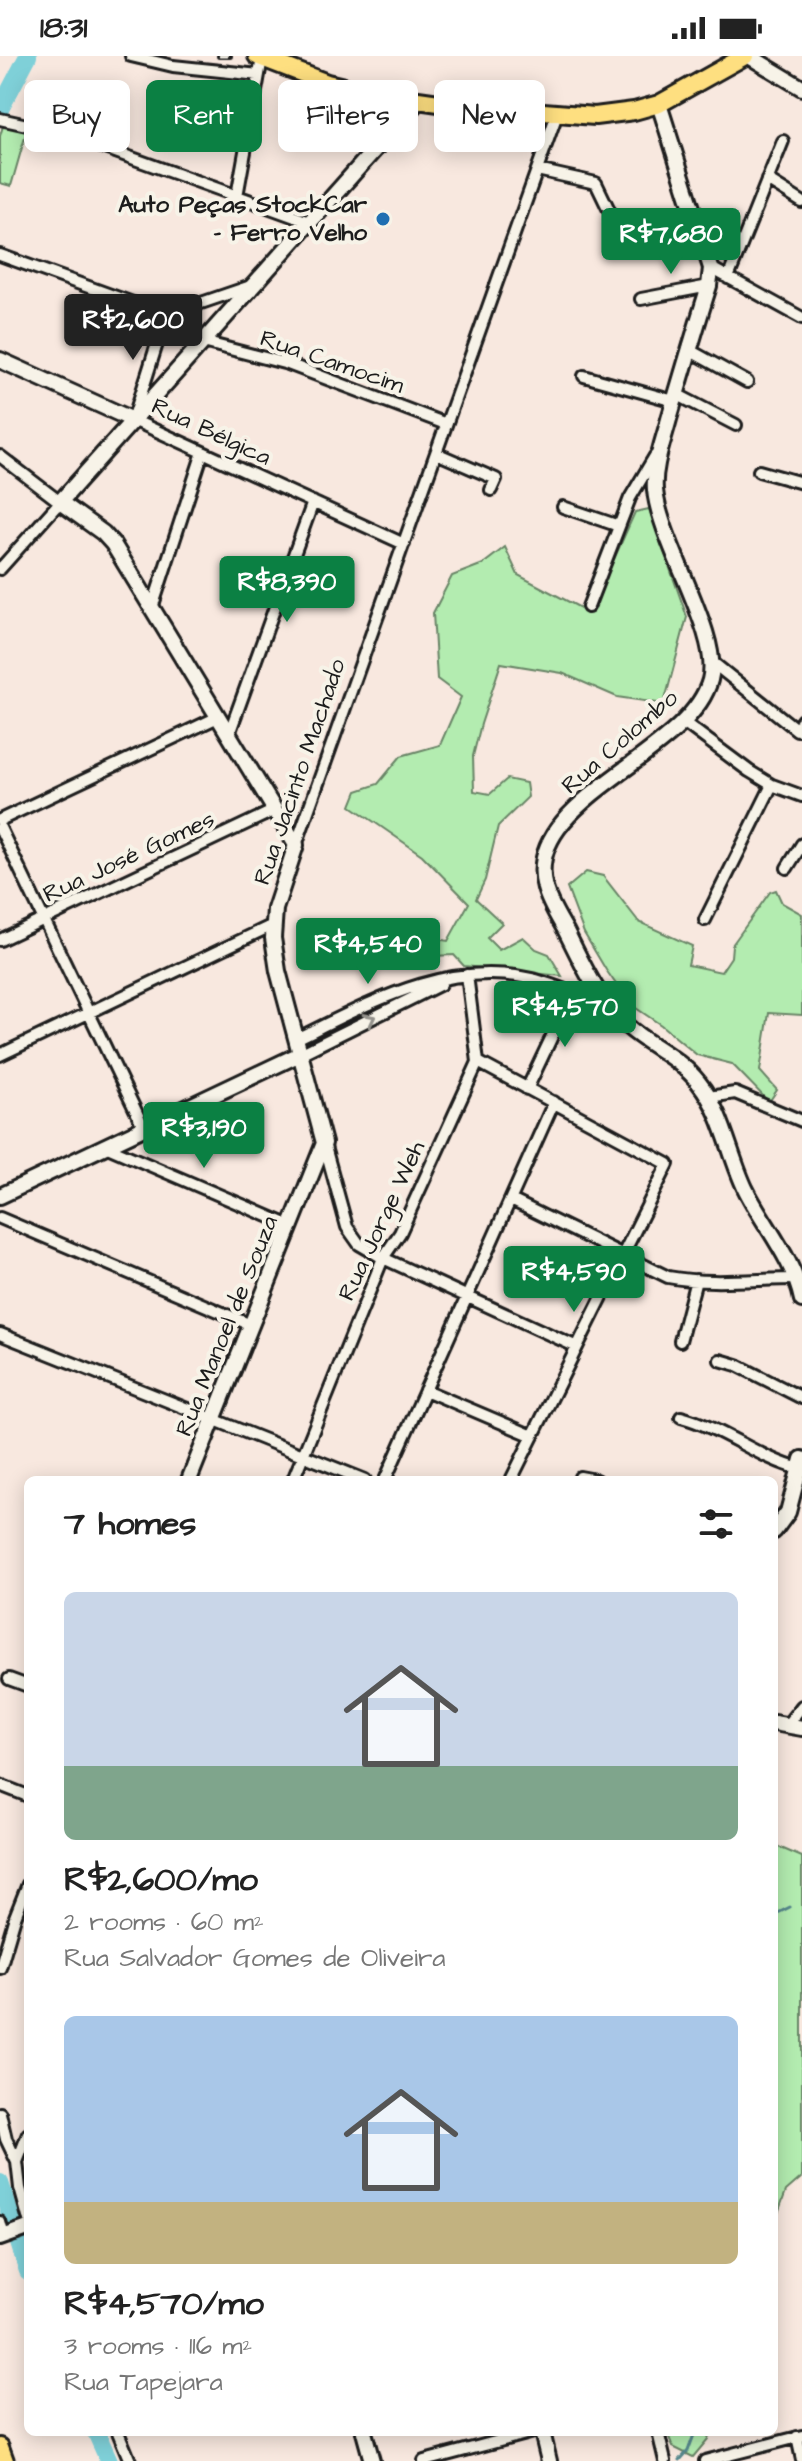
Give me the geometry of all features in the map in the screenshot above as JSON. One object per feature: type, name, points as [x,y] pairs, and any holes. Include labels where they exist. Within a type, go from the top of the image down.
[{"type":"main road","points":[[418,101],[557,114],[615,114],[659,104],[747,56]]},
{"type":"main road","points":[[260,57],[322,80]]},
{"type":"main road","points":[[0,2447],[5,2461]]},
{"type":"street","points":[[131,56],[173,66],[259,75]]},
{"type":"street","points":[[747,56],[802,88]]},
{"type":"street","points":[[237,196],[260,57]]},
{"type":"street","points":[[659,104],[711,268],[709,286],[661,448],[655,485],[659,513],[705,632],[712,662],[800,725]]},
{"type":"street","name":"Rua Jacinto Machado","points":[[557,114],[296,845],[280,891],[273,925],[278,971],[352,1237],[383,1258],[577,1347]]},
{"type":"street","points":[[2,119],[63,133],[309,222]]},
{"type":"street","points":[[728,278],[783,141]]},
{"type":"street","points":[[0,569],[372,152]]},
{"type":"street","points":[[537,170],[596,183],[609,210]]},
{"type":"street","points":[[767,180],[802,202]]},
{"type":"street","points":[[0,255],[166,315],[254,285]]},
{"type":"street","points":[[711,268],[802,318]]},
{"type":"street","points":[[641,299],[709,286]]},
{"type":"street","points":[[133,420],[166,315]]},
{"type":"street","name":"Rua Camocim","points":[[203,342],[288,364],[446,424]]},
{"type":"street","points":[[689,350],[747,382]]},
{"type":"street","name":"Rua Bélgica","points":[[0,360],[404,544]]},
{"type":"street","points":[[584,376],[675,397],[736,425]]},
{"type":"street","points":[[588,607],[638,482],[661,448]]},
{"type":"street","points":[[152,608],[203,452]]},
{"type":"street","points":[[436,453],[496,479],[491,490]]},
{"type":"street","points":[[0,456],[108,538],[296,845]]},
{"type":"street","points":[[759,471],[802,483]]},
{"type":"street","points":[[229,734],[313,502]]},
{"type":"street","points":[[563,507],[619,526]]},
{"type":"street","name":"Rua Colombo","points":[[712,662],[706,690],[694,710],[567,816],[553,832],[544,853],[542,875],[550,900],[591,979],[610,1008],[627,1026],[688,1070],[709,1097],[746,1191],[800,1276],[802,1300]]},
{"type":"street","points":[[0,820],[218,717]]},
{"type":"street","points":[[682,721],[772,785],[802,796]]},
{"type":"street","points":[[705,920],[772,785]]},
{"type":"street","name":"Rua José Gomes","points":[[0,940],[275,810]]},
{"type":"street","points":[[0,828],[144,1128]]},
{"type":"street","points":[[787,868],[802,844]]},
{"type":"street","points":[[0,1055],[273,925]]},
{"type":"street","points":[[0,1196],[144,1128],[298,1047],[388,995],[410,986],[467,975],[507,974],[550,984],[610,1008]]},
{"type":"street","points":[[467,975],[478,1062],[668,1164],[513,1476]]},
{"type":"street","points":[[527,1089],[572,994]]},
{"type":"street","name":"Rua Jorge Weh","points":[[295,1476],[383,1258],[400,1233],[478,1062]]},
{"type":"street","points":[[709,1097],[735,1093],[802,1121]]},
{"type":"street","points":[[387,1476],[554,1102]]},
{"type":"street","name":"Rua Manoel de Souza","points":[[191,1476],[324,1143]]},
{"type":"street","points":[[105,1146],[291,1226]]},
{"type":"street","points":[[511,1200],[668,1277],[761,1281],[800,1276]]},
{"type":"street","points":[[0,1218],[251,1325]]},
{"type":"street","points":[[680,1341],[696,1280]]},
{"type":"street","points":[[0,1334],[355,1476]]},
{"type":"street","points":[[720,1360],[737,1365],[802,1398]]},
{"type":"street","points":[[425,1390],[533,1436]]},
{"type":"street","points":[[681,1417],[698,1422],[780,1463],[801,1464],[788,1512],[778,1526]]},
{"type":"street","points":[[9,1679],[24,1685]]},
{"type":"street","points":[[780,1725],[802,1706]]},
{"type":"street","points":[[780,1725],[802,1728]]},
{"type":"street","points":[[0,1785],[24,1794]]},
{"type":"street","points":[[0,1968],[24,1894]]},
{"type":"street","points":[[0,2113],[6,2139],[17,2162],[24,2202]]},
{"type":"street","points":[[17,2162],[24,2144]]},
{"type":"street","points":[[121,2436],[130,2461]]},
{"type":"street","points":[[365,2436],[372,2461]]},
{"type":"street","points":[[424,2461],[518,2436]]},
{"type":"street","points":[[543,2436],[549,2461]]},
{"type":"street","points":[[659,2436],[665,2461]]},
{"type":"street","points":[[705,2461],[799,2437],[802,2460]]},
{"type":"green space","points":[[3,126],[24,130],[24,140],[11,186],[0,183],[0,136]]},
{"type":"green space","points":[[649,509],[687,617],[664,704],[617,697],[562,673],[501,663],[473,756],[474,791],[490,794],[507,779],[526,783],[528,797],[498,826],[485,880],[476,899],[502,923],[487,938],[499,950],[523,937],[536,949],[549,954],[562,976],[464,966],[454,955],[433,956],[426,937],[448,941],[469,903],[422,855],[351,806],[357,791],[378,784],[401,756],[440,745],[461,697],[437,679],[433,613],[452,576],[483,564],[505,547],[518,575],[590,613],[635,512]]},
{"type":"green space","points":[[586,872],[603,876],[639,922],[692,946],[688,965],[721,972],[731,957],[732,945],[770,892],[776,890],[782,903],[802,914],[802,1015],[769,1013],[760,1071],[777,1090],[769,1102],[732,1064],[697,1055],[630,1004],[584,933],[567,888]]},
{"type":"green space","points":[[778,1847],[802,1857],[802,2177],[786,2191],[778,2213]]},
{"type":"green space","points":[[669,2436],[709,2436],[693,2457],[673,2447]]},
{"type":"waterway","points":[[0,109],[28,56]]},
{"type":"waterway","points":[[778,1913],[790,1907]]},
{"type":"waterway","points":[[0,2183],[24,2258]]},
{"type":"waterway","points":[[98,2436],[109,2461]]},
{"type":"waterway","points":[[680,2460],[688,2451],[694,2436]]},
{"type":"railway","points":[[219,56],[230,56]]},
{"type":"place","name":"Auto Peças StockCar - Ferro Velho","points":[[383,219]]}]
